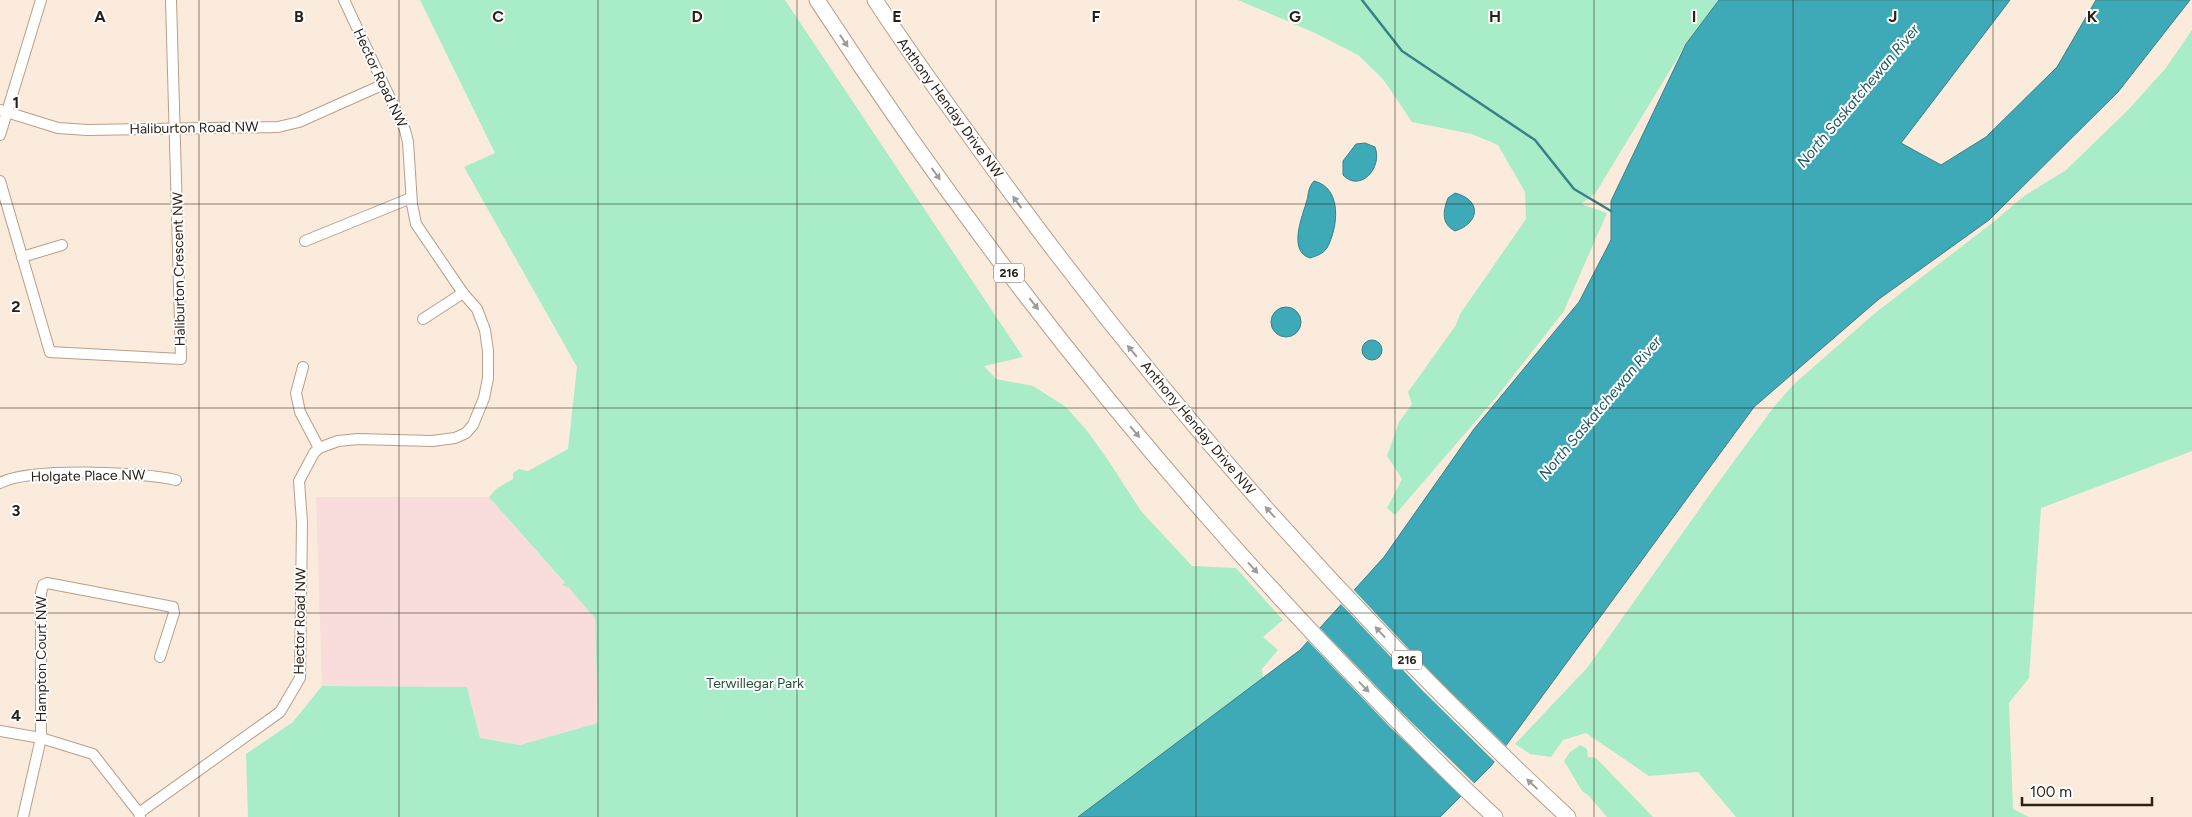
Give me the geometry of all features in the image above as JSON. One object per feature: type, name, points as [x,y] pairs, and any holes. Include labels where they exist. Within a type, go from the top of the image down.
[{"type":"highway","name":"216","points":[[817,0],[890,109],[983,239],[1126,421],[1220,532],[1306,626],[1395,719],[1495,817]]},
{"type":"highway","name":"Anthony Henday Drive NW","points":[[875,0],[1022,209],[1106,318],[1207,442],[1426,681],[1568,817]]},
{"type":"street","points":[[0,135],[3,111],[41,0]]},
{"type":"street","points":[[171,0],[176,129]]},
{"type":"street","name":"Hector Road NW","points":[[139,815],[280,712],[300,678],[302,522],[299,481],[314,454],[320,448],[338,441],[358,439],[432,441],[455,438],[466,433],[474,426],[484,398],[488,378],[488,351],[485,330],[477,309],[463,293],[416,224],[411,198],[408,142],[401,121],[382,85],[344,0]]},
{"type":"street","name":"Haliburton Road NW","points":[[3,111],[58,128],[87,130],[278,127],[300,122],[382,85]]},
{"type":"street","name":"Haliburton Crescent NW","points":[[0,181],[50,352],[181,359],[176,129]]},
{"type":"street","points":[[304,241],[411,198]]},
{"type":"street","points":[[22,257],[62,245]]},
{"type":"street","points":[[423,319],[463,293]]},
{"type":"street","points":[[303,367],[296,393],[300,412],[320,448]]},
{"type":"street","name":"Holgate Place NW","points":[[0,483],[6,480],[39,474],[152,475],[176,480]]},
{"type":"street","name":"Hampton Court NW","points":[[41,738],[41,592],[43,585],[47,583],[173,607],[174,613],[160,657]]},
{"type":"street","points":[[0,731],[41,738],[93,754],[139,815]]},
{"type":"street","points":[[22,817],[41,738]]},
{"type":"shaded area","points":[[316,497],[489,497],[595,618],[598,723],[520,745],[480,738],[467,687],[322,686]]},
{"type":"green space","name":"Terwillegar Park","points":[[420,0],[785,0],[1023,357],[984,366],[996,379],[1033,386],[1066,407],[1088,432],[1141,511],[1192,566],[1236,568],[1283,620],[1263,637],[1278,650],[1262,669],[1263,678],[1078,817],[248,817],[246,754],[293,722],[322,686],[467,687],[480,738],[520,745],[598,723],[595,618],[568,587],[562,585],[565,583],[489,497],[496,489],[513,479],[513,473],[519,469],[528,471],[568,449],[577,367],[464,167],[495,153]]},
{"type":"green space","points":[[1238,0],[1719,0],[1686,44],[1595,194],[1581,204],[1607,213],[1564,311],[1499,394],[1395,515],[1387,508],[1402,479],[1387,456],[1399,422],[1412,404],[1408,392],[1456,325],[1460,314],[1526,219],[1525,192],[1498,145],[1472,134],[1412,122],[1383,79],[1358,55],[1315,33]]},
{"type":"green space","points":[[2192,30],[2192,451],[2041,508],[2029,678],[2009,703],[2013,809],[2029,817],[1736,817],[1698,772],[1649,776],[1586,733],[1563,740],[1551,757],[1530,754],[1515,744],[1587,668],[1715,487],[1773,408],[1793,385],[1875,313],[1991,224],[2024,196],[2066,170],[2129,109],[2165,69]]},
{"type":"green space","points":[[1580,745],[1587,749],[1588,757],[1596,758],[1653,817],[1607,817],[1589,796],[1582,791],[1564,761],[1570,752]]},
{"type":"water","name":"North Saskatchewan River","points":[[1719,0],[2010,0],[1901,143],[1941,165],[1986,137],[2057,67],[2096,0],[2190,0],[2118,92],[1989,220],[1879,299],[1754,407],[1491,766],[1440,817],[1078,817],[1300,650],[1384,557],[1474,429],[1579,302],[1611,240],[1611,201],[1686,44]]},
{"type":"water","points":[[1365,143],[1375,147],[1376,163],[1373,170],[1363,180],[1350,180],[1343,175],[1343,161],[1356,144]]},
{"type":"water","points":[[1314,181],[1323,185],[1330,192],[1336,210],[1334,230],[1327,248],[1317,256],[1310,258],[1303,254],[1299,248],[1298,232],[1309,190]]},
{"type":"water","points":[[1455,193],[1464,196],[1470,201],[1474,212],[1469,223],[1455,231],[1447,225],[1444,212],[1448,198]]},
{"type":"water","points":[[1286,307],[1292,308],[1300,316],[1300,328],[1292,336],[1286,337],[1280,336],[1272,328],[1271,322],[1272,316],[1280,308]]},
{"type":"water","points":[[1372,340],[1379,343],[1382,350],[1379,357],[1372,360],[1365,357],[1362,350],[1365,343]]},
{"type":"pier","points":[[1352,588],[1433,675],[1508,748],[1496,763],[1421,689],[1339,602]]},
{"type":"pier","points":[[1318,626],[1401,712],[1476,785],[1463,797],[1390,727],[1306,639]]},
{"type":"waterway","points":[[1362,0],[1402,51],[1535,140],[1574,189],[1611,211]]}]
